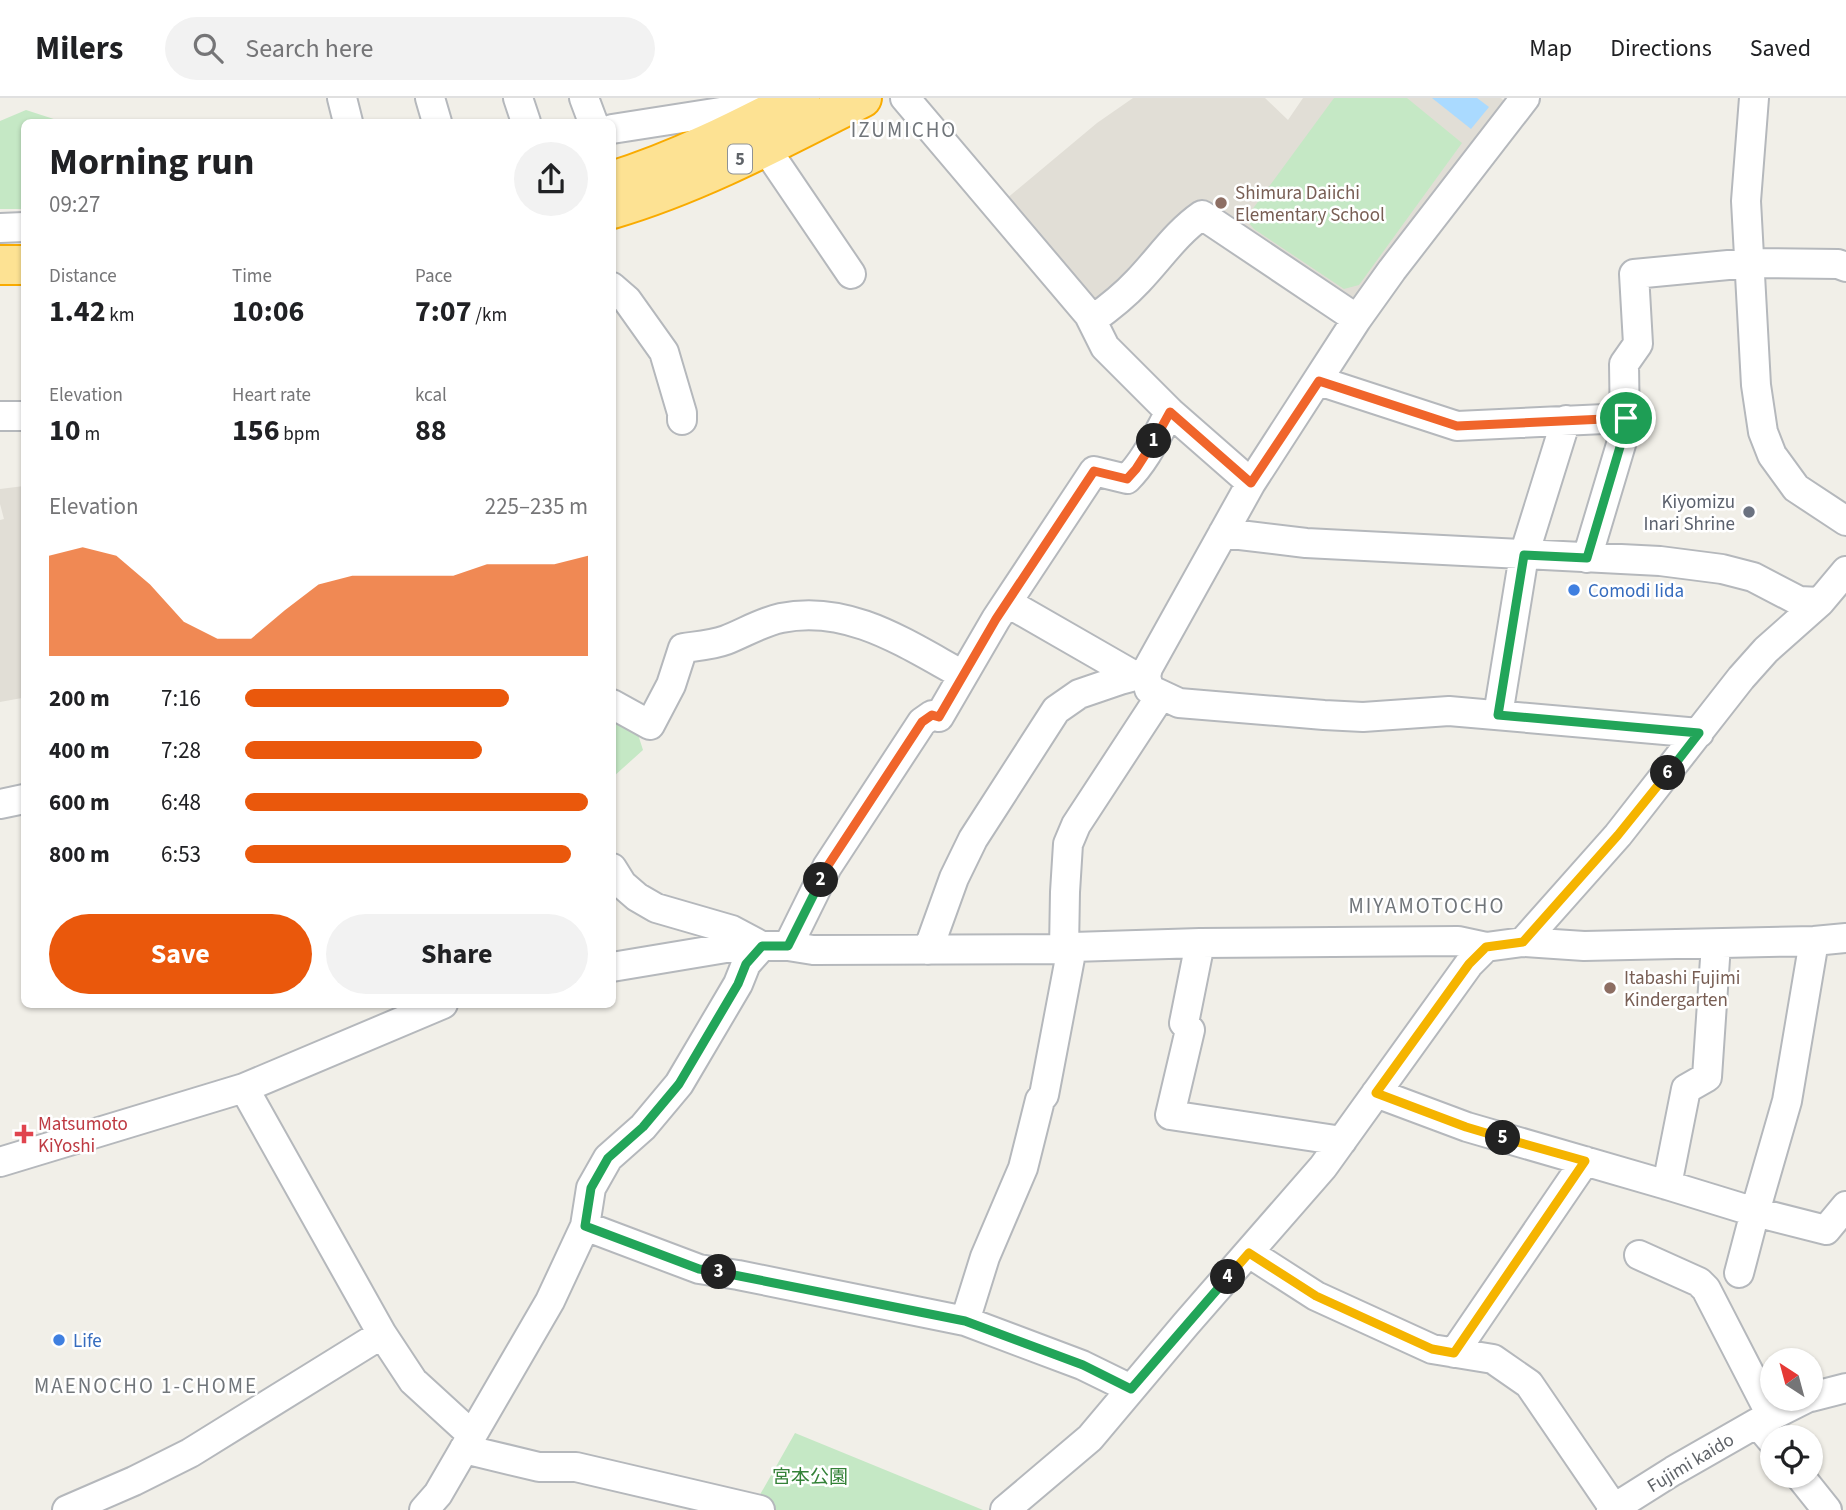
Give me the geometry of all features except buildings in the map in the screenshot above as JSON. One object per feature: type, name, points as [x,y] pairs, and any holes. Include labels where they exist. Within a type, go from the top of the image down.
[{"type":"highway","name":"5","points":[[616,179],[681,154],[800,98]]},
{"type":"highway","name":"5","points":[[616,208],[692,181],[862,98]]},
{"type":"highway","points":[[0,241],[21,241]]},
{"type":"highway","points":[[0,265],[21,265]]},
{"type":"street","points":[[342,98],[347,119]]},
{"type":"street","points":[[430,98],[436,119]]},
{"type":"street","points":[[519,98],[525,119]]},
{"type":"street","points":[[584,98],[592,119]]},
{"type":"street","points":[[616,223],[641,216],[705,188],[890,98]]},
{"type":"street","points":[[905,98],[1082,305],[1105,347],[1170,412],[1251,483]]},
{"type":"street","points":[[1754,98],[1746,201],[1756,385],[1763,432],[1772,455],[1796,488],[1846,521]]},
{"type":"street","points":[[965,1321],[985,1257],[1023,1168],[1040,1100],[1044,1095],[1070,958],[1064,949],[1065,892],[1068,844],[1076,825],[1147,682],[1148,668],[1251,483],[1357,320],[1517,100]]},
{"type":"street","points":[[616,128],[762,102]]},
{"type":"street","points":[[616,169],[687,140],[762,102]]},
{"type":"street","points":[[771,156],[851,274]]},
{"type":"street","points":[[1092,320],[1113,305],[1186,226],[1202,215],[1357,320]]},
{"type":"street","points":[[0,228],[21,227]]},
{"type":"street","points":[[1587,558],[1625,430],[1624,364],[1638,344],[1634,274],[1749,263],[1838,264],[1846,267]]},
{"type":"street","points":[[0,272],[21,271]]},
{"type":"street","points":[[616,290],[627,300],[664,352],[682,420]]},
{"type":"street","points":[[1319,381],[1457,426],[1626,418]]},
{"type":"street","points":[[436,1505],[468,1442],[550,1301],[585,1226],[591,1188],[608,1158],[643,1127],[679,1084],[738,984],[746,964],[775,946],[922,722],[932,715],[939,717],[996,619],[1094,471],[1127,479],[1143,459],[1170,412]]},
{"type":"street","points":[[0,416],[21,416]]},
{"type":"street","points":[[1498,715],[1524,555],[1566,420]]},
{"type":"street","points":[[1223,533],[1306,543],[1660,561],[1722,569],[1754,577],[1799,601],[1836,591]]},
{"type":"street","points":[[1523,942],[1618,835],[1741,678],[1766,650],[1836,591]]},
{"type":"street","points":[[1008,603],[1179,703],[1363,717],[1449,711],[1699,733]]},
{"type":"street","points":[[616,706],[650,725],[671,685],[683,648],[724,641],[778,618],[803,614],[847,618],[863,624],[963,675]]},
{"type":"street","points":[[928,950],[954,878],[973,839],[1056,710],[1079,694],[1147,682]]},
{"type":"street","points":[[0,804],[21,800]]},
{"type":"street","points":[[616,874],[622,884],[637,897],[656,908],[732,930],[775,946]]},
{"type":"street","points":[[616,966],[732,947],[775,946],[813,950],[928,950],[1064,949],[1200,943],[1458,941],[1486,947],[1523,942],[1584,946],[1846,938]]},
{"type":"street","points":[[1739,1272],[1787,1101],[1814,941]]},
{"type":"street","points":[[1200,943],[1184,1023],[1190,1030],[1170,1115],[1342,1141]]},
{"type":"street","points":[[1667,1185],[1686,1089],[1707,1077],[1716,944]]},
{"type":"street","points":[[1005,1510],[1090,1438],[1323,1167],[1469,964],[1486,947]]},
{"type":"street","points":[[0,1162],[244,1088],[434,1008]]},
{"type":"street","points":[[244,1088],[382,1334],[413,1381],[468,1442],[539,1467],[576,1466],[716,1505],[760,1510]]},
{"type":"street","points":[[1376,1093],[1466,1127],[1755,1212],[1826,1230],[1846,1206]]},
{"type":"street","points":[[1454,1353],[1585,1161]]},
{"type":"street","points":[[585,1226],[699,1269],[965,1321],[1083,1365],[1131,1389]]},
{"type":"street","points":[[1249,1253],[1316,1296],[1432,1349],[1493,1359],[1529,1384],[1613,1509]]},
{"type":"street","points":[[1639,1255],[1699,1282],[1706,1289],[1766,1425]]},
{"type":"street","points":[[67,1510],[190,1453],[382,1334]]},
{"type":"street","name":"Fujimi kaido","points":[[1824,1394],[1846,1388]]},
{"type":"street","name":"Fujimi kaido","points":[[1770,1425],[1790,1411]]},
{"type":"street","name":"Fujimi kaido","points":[[1613,1509],[1673,1471],[1760,1430]]},
{"type":"street","points":[[1809,1488],[1827,1510]]},
{"type":"shaded area","name":"Shimura Daiichi Elementary School","points":[[1133,98],[1265,98],[1288,120],[1303,98],[1501,98],[1505,110],[1357,306],[1201,209],[1097,311],[1006,199],[1097,123]]},
{"type":"shaded area","points":[[21,486],[21,698],[0,702],[0,520],[4,519],[0,489]]},
{"type":"green space","points":[[1334,98],[1407,98],[1462,143],[1359,285],[1344,289],[1254,229],[1248,222],[1249,214]]},
{"type":"green space","points":[[26,110],[54,119],[21,119],[21,209],[0,209],[0,121]]},
{"type":"green space","points":[[616,713],[635,725],[643,750],[616,774]]},
{"type":"green space","name":"宮本公園","points":[[795,1433],[983,1510],[760,1510],[753,1507]]},
{"type":"water","points":[[1432,98],[1477,98],[1489,107],[1471,129]]},
{"type":"place","name":"Shimura Daiichi Elementary School","points":[[1221,203]]},
{"type":"place","name":"Kiyomizu Inari Shrine","points":[[1749,512]]},
{"type":"place","name":"Comodi Iida","points":[[1574,590]]},
{"type":"place","name":"Itabashi Fujimi Kindergarten","points":[[1610,988]]},
{"type":"place","name":"Matsumoto KiYoshi","points":[[24,1134]]},
{"type":"place","name":"Life","points":[[59,1340]]},
{"type":"district","name":"IZUMICHO","points":[[904,130]]},
{"type":"district","name":"MIYAMOTOCHO","points":[[1427,906]]},
{"type":"district","name":"MAENOCHO 1-CHOME","points":[[146,1386]]},
{"type":"route","points":[[1319,381],[1457,426],[1626,418],[1625,430],[1587,558],[1524,555],[1498,715],[1699,733],[1618,835],[1523,942],[1486,947],[1469,964],[1376,1093],[1466,1127],[1585,1161],[1454,1353],[1432,1349],[1316,1296],[1249,1253],[1131,1389],[1083,1365],[965,1321],[699,1269],[585,1226],[591,1188],[608,1158],[643,1127],[679,1084],[738,984],[746,964],[762,946],[788,946],[827,867],[922,722],[932,715],[939,717],[996,619],[1094,471],[1127,479],[1143,459],[1170,412],[1251,483],[1319,381]]}]
